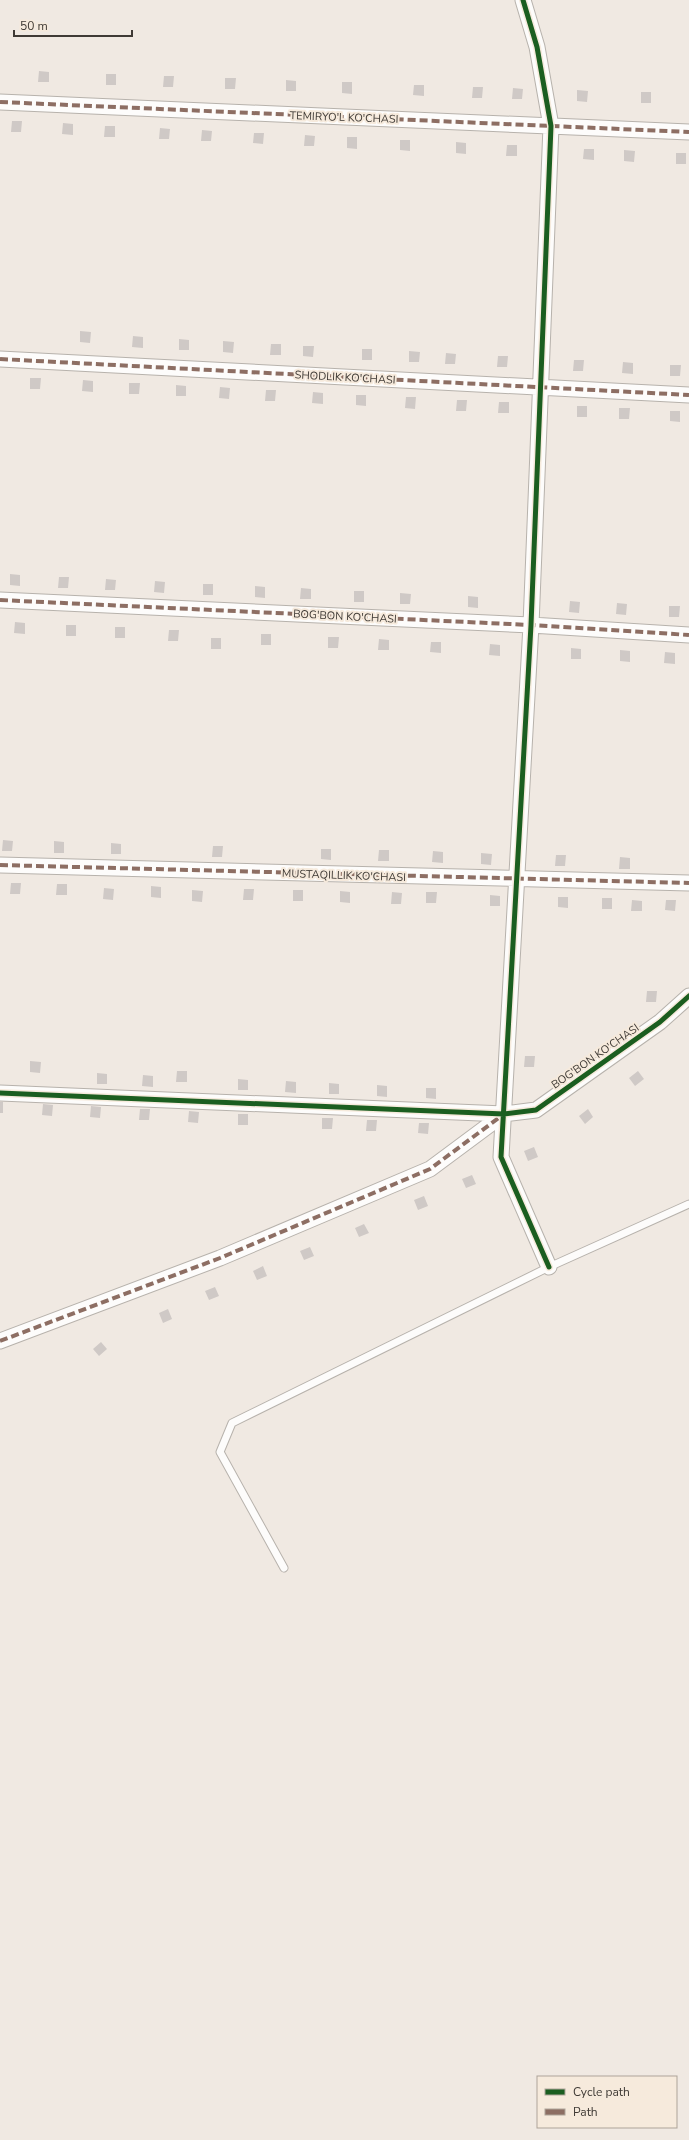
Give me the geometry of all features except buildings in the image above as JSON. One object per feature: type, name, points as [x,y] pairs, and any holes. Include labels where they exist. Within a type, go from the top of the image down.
[{"type":"street","points":[[523,0],[537,47],[551,126],[542,387],[531,625],[501,1157],[549,1267]]},
{"type":"street","name":"TEMIRYO'L KO'CHASI","points":[[0,102],[689,132]]},
{"type":"street","name":"SHODLIK KO'CHASI","points":[[0,359],[689,395]]},
{"type":"street","name":"BOG'BON KO'CHASI","points":[[0,600],[531,625],[689,634]]},
{"type":"street","name":"MUSTAQILLIK KO'CHASI","points":[[0,865],[517,880],[689,883]]},
{"type":"street","name":"BOG'BON KO'CHASI","points":[[0,1092],[504,1114],[536,1110],[660,1022],[689,996]]},
{"type":"street","points":[[0,1341],[220,1258],[430,1169],[504,1114]]},
{"type":"lane","points":[[284,1568],[220,1452],[232,1422],[549,1267],[689,1204]]},
{"type":"marked path","points":[[0,102],[689,132]]},
{"type":"marked path","points":[[0,359],[689,395]]},
{"type":"marked path","points":[[0,600],[531,625],[689,635]]},
{"type":"marked path","points":[[0,865],[689,883]]},
{"type":"marked path","points":[[0,1341],[220,1258],[430,1169],[504,1114]]},
{"type":"cycle path","points":[[523,0],[537,47],[551,126],[531,625],[501,1157],[549,1267]]},
{"type":"cycle path","points":[[0,1093],[504,1114],[536,1110],[660,1022],[689,996]]}]
